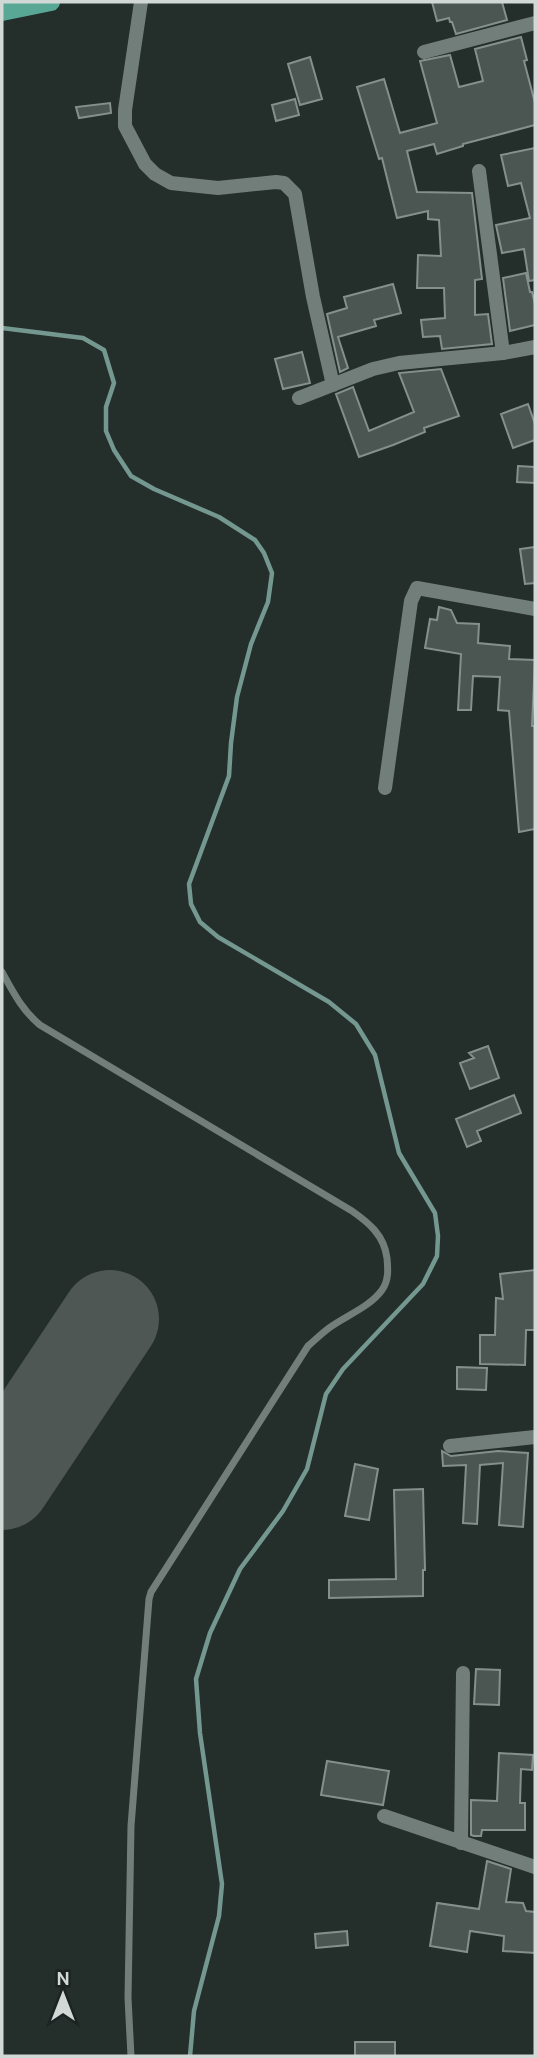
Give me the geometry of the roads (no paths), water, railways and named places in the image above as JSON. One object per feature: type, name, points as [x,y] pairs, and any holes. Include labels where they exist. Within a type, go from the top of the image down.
[{"type":"main road","points":[[2,12],[51,2]]},
{"type":"street","points":[[141,2],[125,126],[145,164],[170,183],[218,188],[276,181],[292,188],[333,385]]},
{"type":"street","points":[[425,52],[535,23]]},
{"type":"street","points":[[479,171],[503,353]]},
{"type":"street","points":[[299,398],[373,369],[400,362],[503,353],[535,347]]},
{"type":"street","points":[[385,788],[411,601],[417,588],[535,609]]},
{"type":"street","points":[[450,1446],[535,1437]]},
{"type":"street","points":[[461,1843],[463,1673]]},
{"type":"street","points":[[384,1816],[535,1867]]},
{"type":"lane","points":[[2,972],[16,999],[40,1025],[352,1211],[380,1236],[386,1253],[388,1275],[383,1289],[374,1298],[328,1328],[308,1346],[152,1592],[131,1826],[128,1998],[131,2056]]},
{"type":"waterway","points":[[2,328],[83,338],[104,350],[114,383],[106,407],[106,431],[114,450],[131,476],[219,517],[255,540],[264,553],[272,573],[268,602],[251,644],[237,697],[229,776],[189,884],[191,904],[200,922],[218,937],[329,1002],[356,1024],[375,1055],[399,1153],[435,1213],[438,1236],[437,1256],[423,1284],[343,1369],[326,1394],[307,1469],[283,1511],[240,1569],[210,1633],[196,1679],[200,1733],[222,1884],[219,1916],[194,2011],[190,2056]]}]
